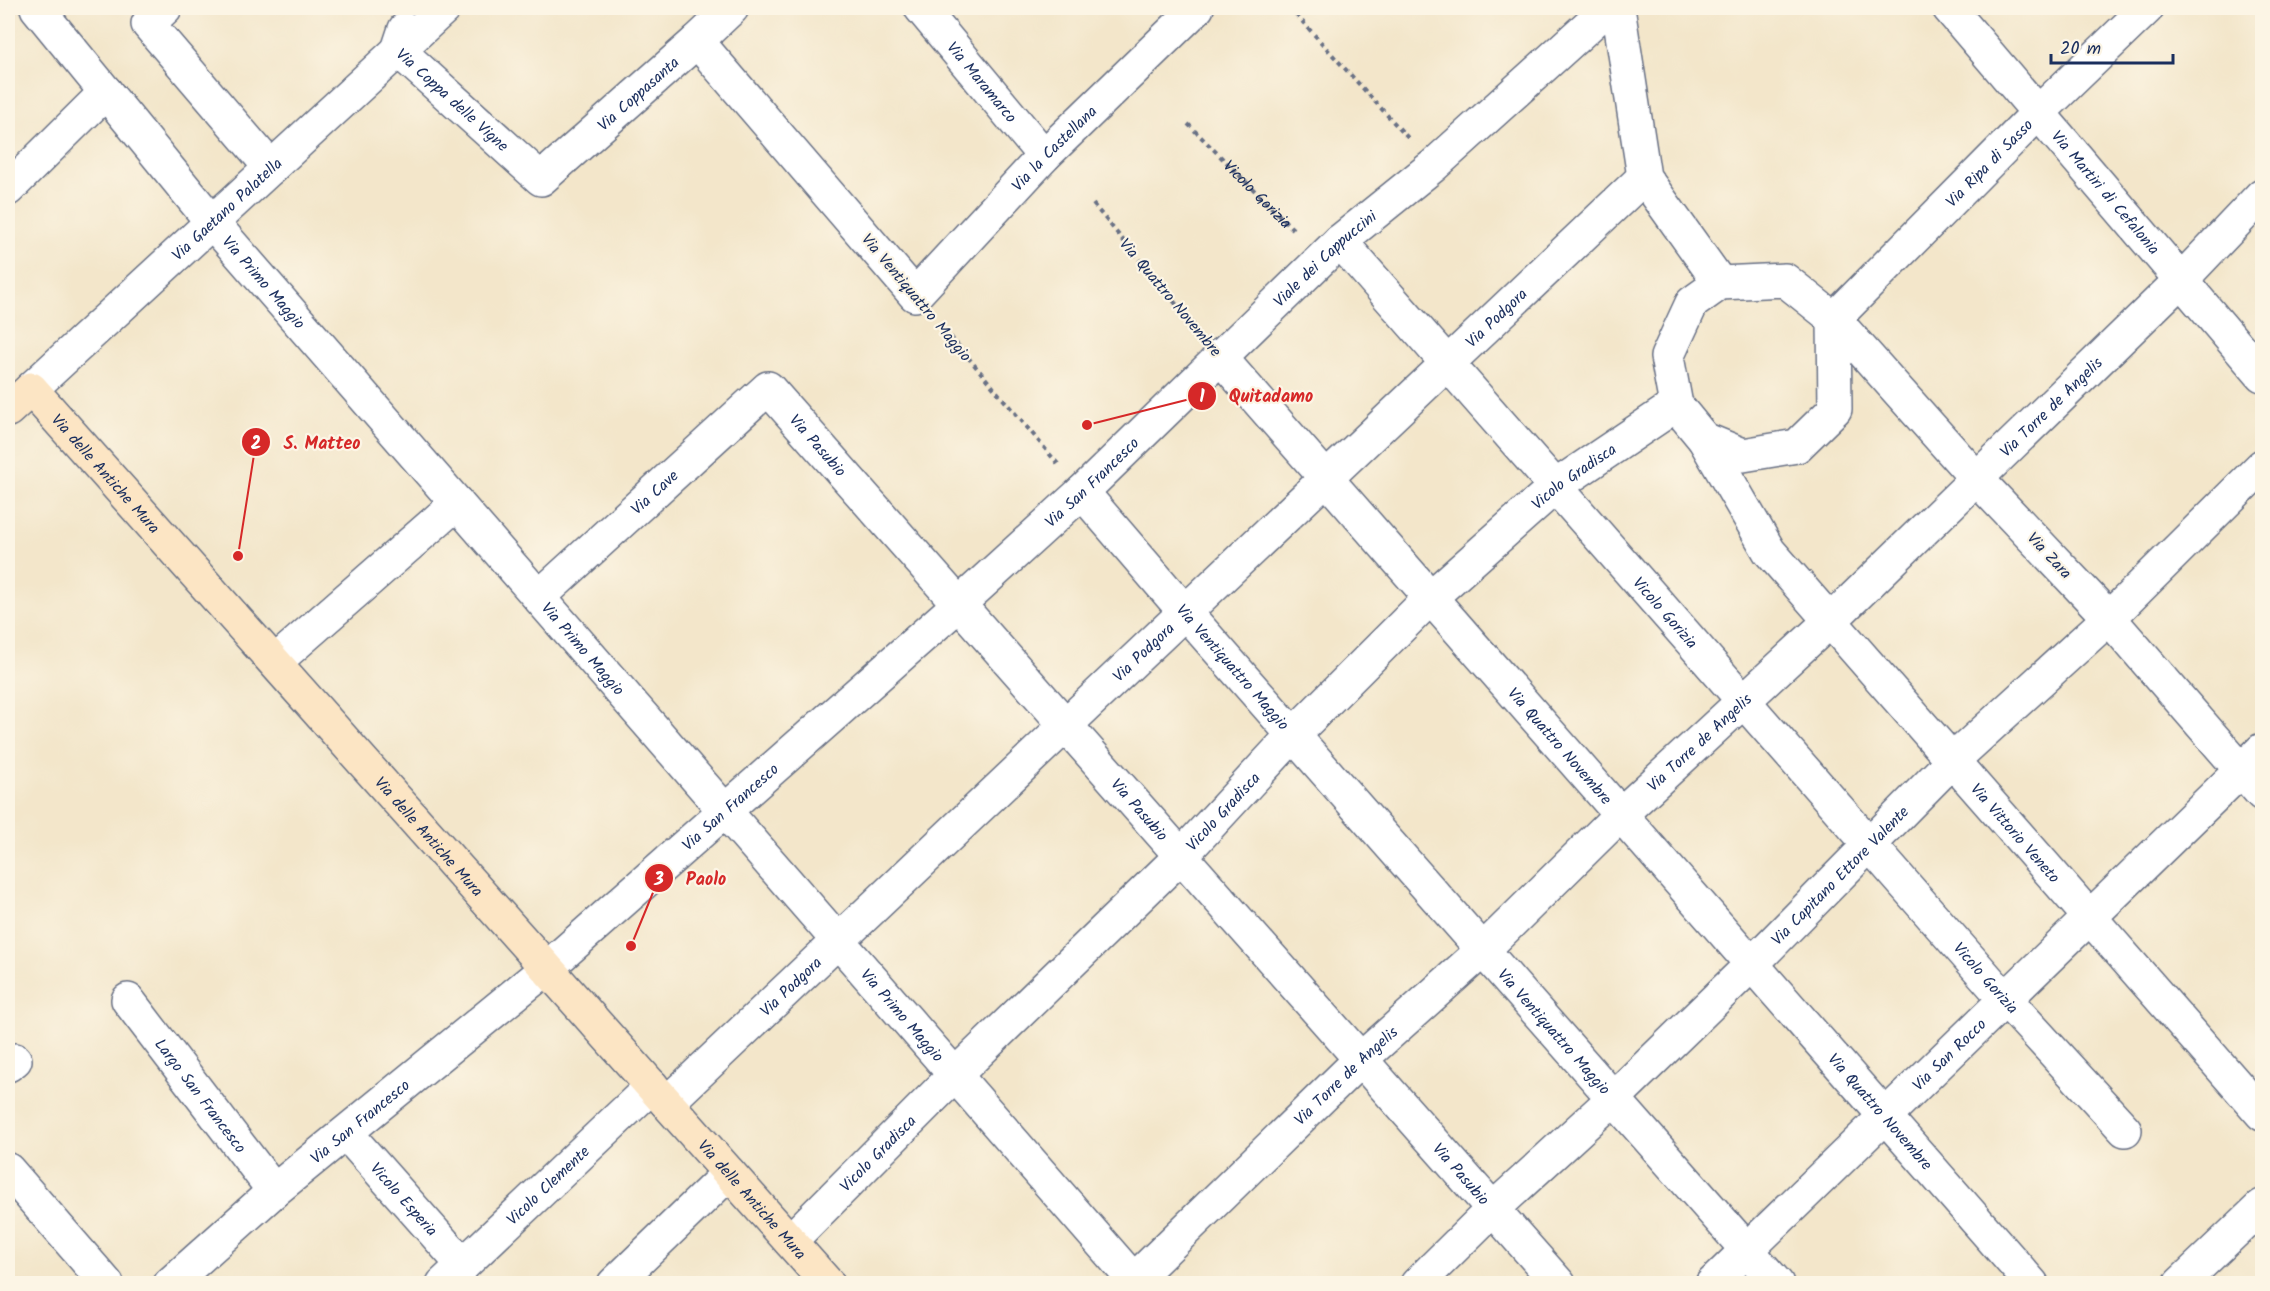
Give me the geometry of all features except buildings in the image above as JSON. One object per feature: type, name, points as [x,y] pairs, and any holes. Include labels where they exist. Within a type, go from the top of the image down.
[{"type":"main road","name":"Via Gaetano Palatella","points":[[8,410],[32,389]]},
{"type":"main road","name":"Via delle Antiche Mura","points":[[32,389],[828,1284]]},
{"type":"street","name":"Via Primo Maggio","points":[[37,8],[212,222],[956,1074],[1134,1282]]},
{"type":"street","points":[[165,8],[148,24],[271,168]]},
{"type":"street","name":"Via Coppa delle Vigne","points":[[412,8],[398,50],[541,179]]},
{"type":"street","name":"Via Gaetano Palatella","points":[[32,389],[444,8]]},
{"type":"street","name":"Via Coppasanta","points":[[541,179],[732,8]]},
{"type":"street","name":"Via Maramarco","points":[[921,8],[1044,156]]},
{"type":"street","name":"Via la Castellana","points":[[915,295],[1044,156],[1197,8]]},
{"type":"street","name":"Viale dei Cappuccini","points":[[1219,356],[1340,241],[1433,166],[1608,8]]},
{"type":"street","points":[[1618,8],[1644,177],[1720,283]]},
{"type":"street","name":"Via Martiri di Cefalonia","points":[[1949,8],[2262,375]]},
{"type":"street","name":"Via Ripa di Sasso","points":[[1834,319],[2038,112],[2147,8]]},
{"type":"street","name":"Via Ventiquattro Maggio","points":[[697,41],[915,295]]},
{"type":"street","points":[[8,189],[106,92]]},
{"type":"street","name":"Via Podgora","points":[[659,1095],[839,941],[1644,177]]},
{"type":"street","name":"Via Torre de Angelis","points":[[1134,1282],[1360,1060],[1483,950],[1621,814],[1830,621],[2182,279],[2262,195]]},
{"type":"street","name":"Vicolo Gorizia","points":[[1340,241],[2005,999],[2125,1130]]},
{"type":"street","points":[[1785,280],[1834,319],[1835,409],[1797,446],[1743,455],[1704,439],[1676,405],[1667,357],[1692,303],[1720,283],[1785,280]]},
{"type":"street","name":"Via Zara","points":[[1834,319],[1976,478],[2109,618],[2252,760],[2262,794]]},
{"type":"street","name":"Via Quattro Novembre","points":[[1219,356],[2032,1284]]},
{"type":"street","name":"Via San Francesco","points":[[170,1284],[274,1191],[547,968],[959,604],[1082,492],[1219,356]]},
{"type":"street","name":"Via Cave","points":[[539,597],[768,388]]},
{"type":"street","name":"Via Pasubio","points":[[768,388],[1559,1284]]},
{"type":"street","name":"Vicolo Gradisca","points":[[790,1241],[956,1074],[1181,856],[1293,735],[1431,597],[1556,486],[1676,405]]},
{"type":"street","name":"Via Vittorio Veneto","points":[[1704,439],[1769,551],[2262,1113]]},
{"type":"street","name":"Via Capitano Ettore Valente","points":[[1417,1284],[1752,964],[1953,760],[2109,618],[2262,466]]},
{"type":"street","name":"Via Ventiquattro Maggio","points":[[1082,492],[1777,1284]]},
{"type":"street","points":[[275,662],[457,503]]},
{"type":"street","name":"Via San Rocco","points":[[1712,1284],[2252,760]]},
{"type":"street","name":"Largo San Francesco","points":[[128,1000],[274,1191]]},
{"type":"street","name":"Vicolo Clemente","points":[[453,1274],[659,1095]]},
{"type":"street","name":"Vicolo Esperia","points":[[346,1133],[453,1274]]},
{"type":"street","points":[[8,1170],[106,1284]]},
{"type":"street","points":[[614,1284],[729,1173]]},
{"type":"street","points":[[2180,1284],[2262,1206]]},
{"type":"path","points":[[1290,8],[1433,166]]},
{"type":"path","name":"Vicolo Gorizia","points":[[1188,124],[1304,239],[1340,241]]},
{"type":"path","name":"Via Quattro Novembre","points":[[1094,204],[1219,356]]},
{"type":"path","name":"Via Ventiquattro Maggio","points":[[915,295],[1082,492]]},
{"type":"place","name":"Quitadamo","points":[[1087,425]]},
{"type":"place","name":"S. Matteo","points":[[238,556]]},
{"type":"place","name":"Paolo","points":[[631,946]]}]
